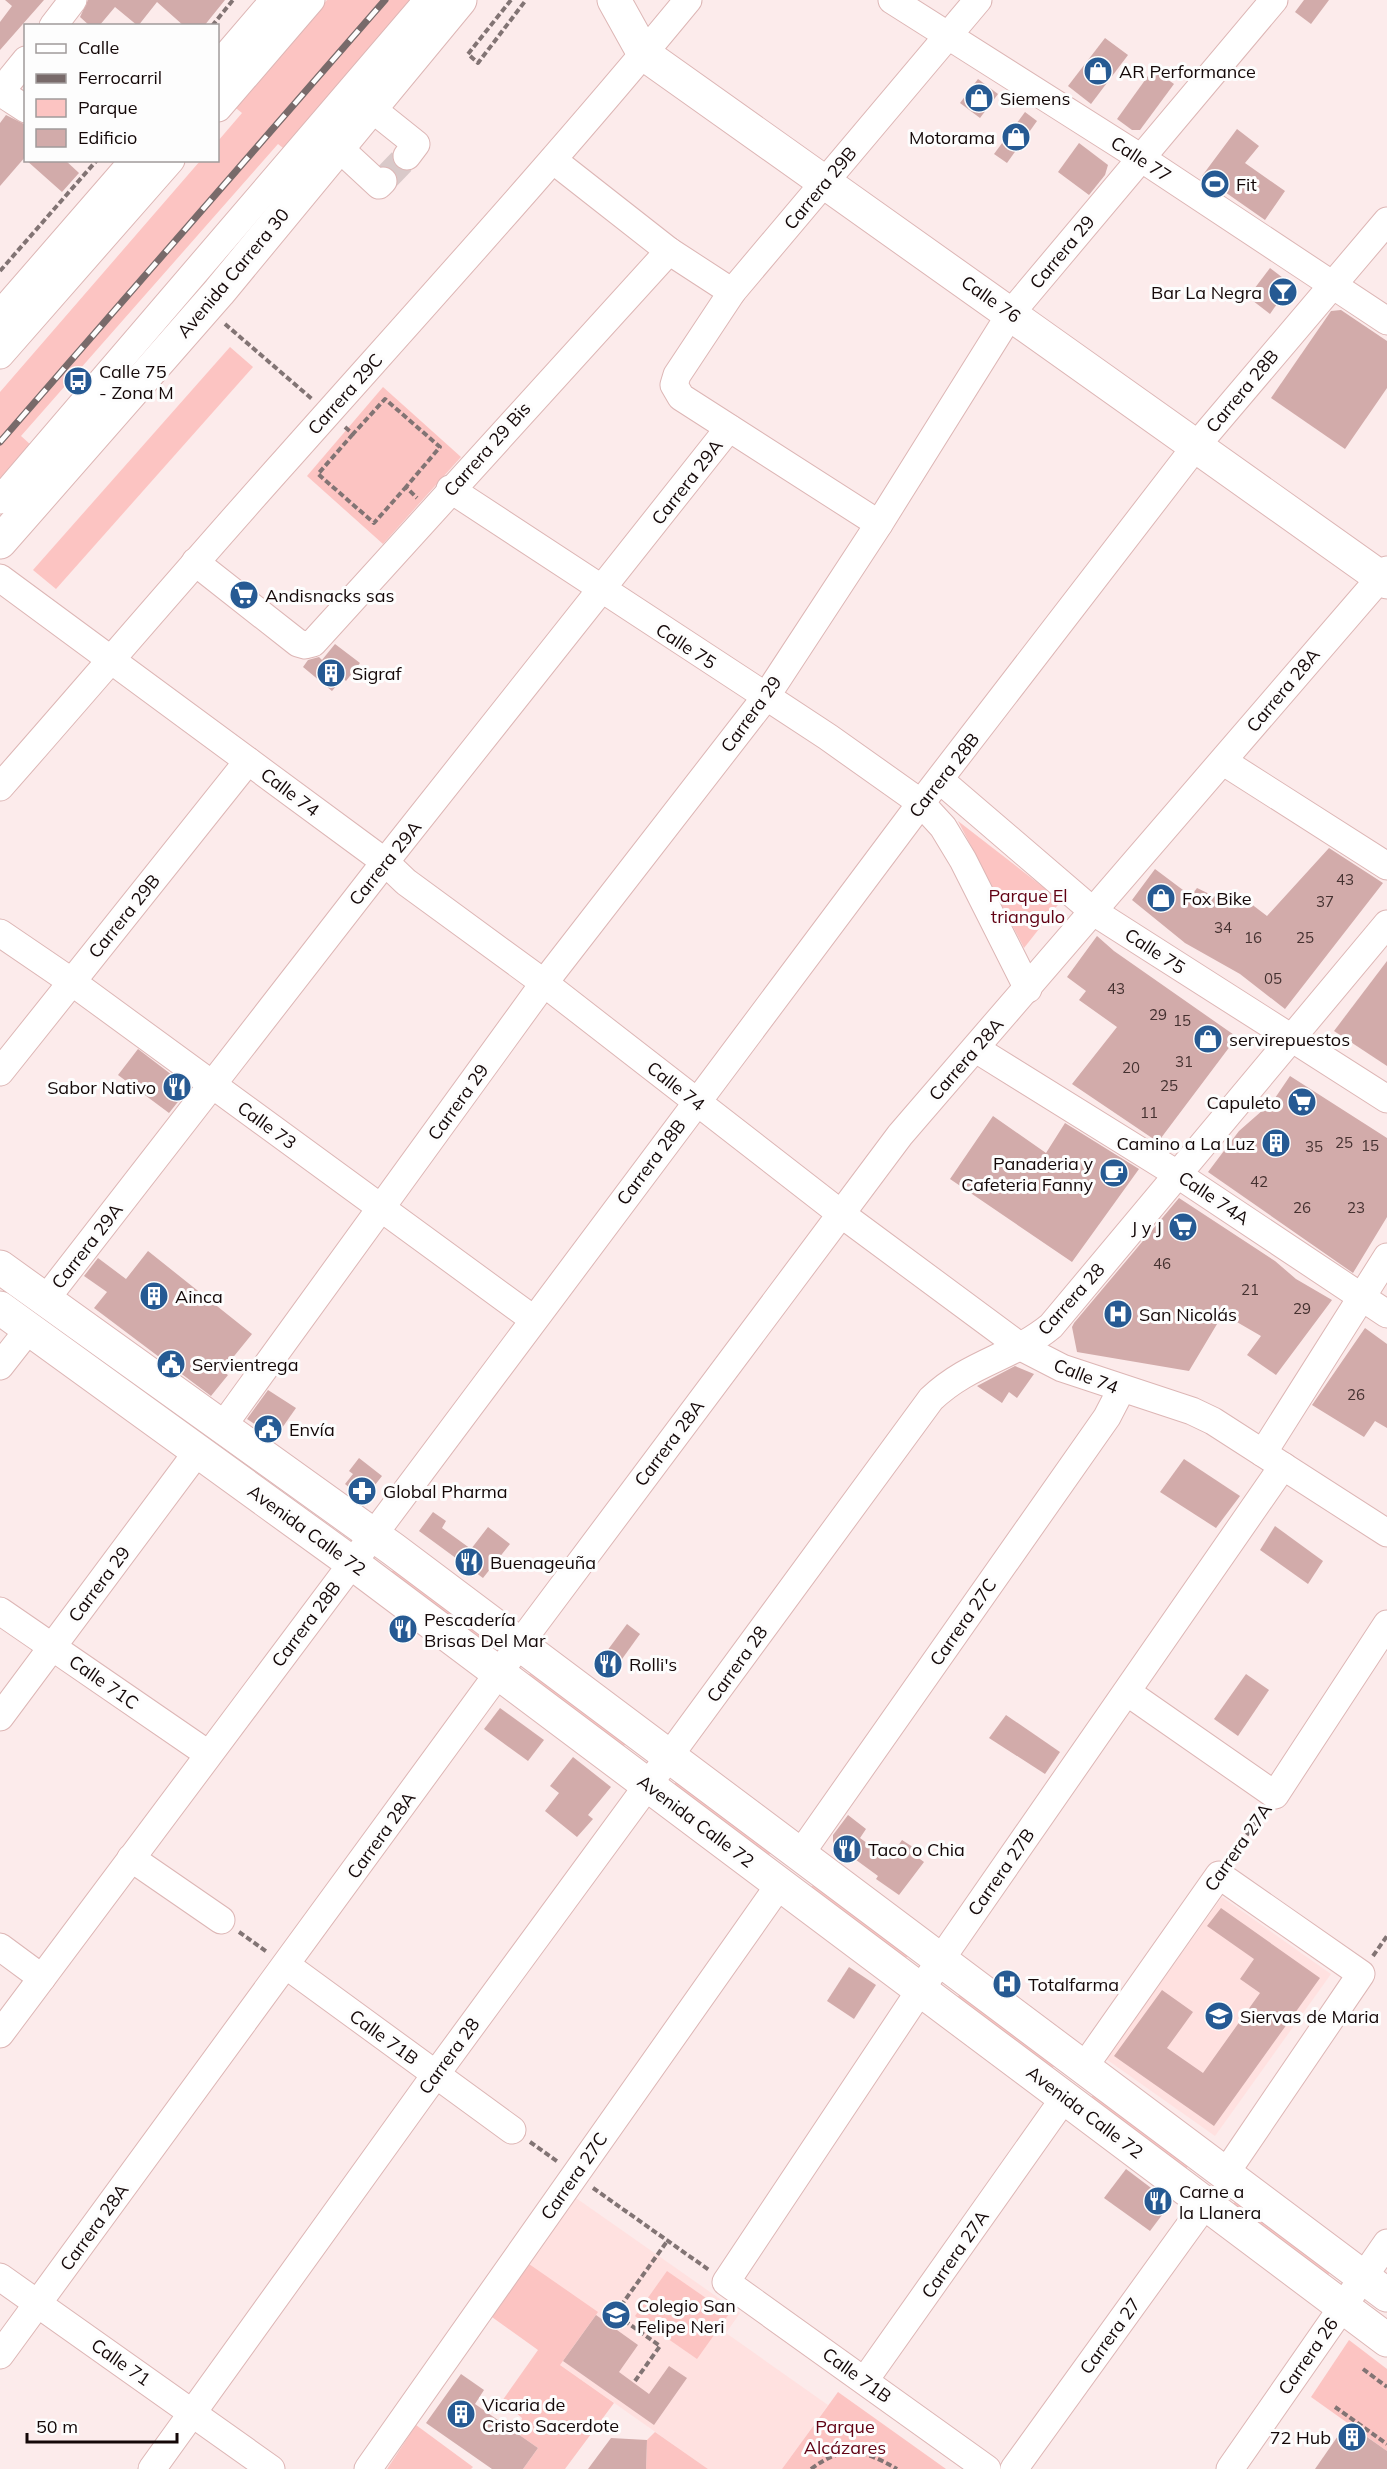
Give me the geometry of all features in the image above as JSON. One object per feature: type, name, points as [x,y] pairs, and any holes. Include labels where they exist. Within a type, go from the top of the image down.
[{"type":"main road","points":[[219,69],[279,0]]},
{"type":"main road","name":"Avenida Carrera 30","points":[[0,542],[219,292],[460,0]]},
{"type":"main road","name":"Calle 76","points":[[614,0],[644,54],[824,184],[1385,576]]},
{"type":"main road","points":[[0,319],[136,162]]},
{"type":"main road","name":"Avenida Calle 72","points":[[0,1268],[373,1535],[801,1853],[1375,2286]]},
{"type":"main road","name":"Avenida Calle 72","points":[[0,1308],[499,1672],[1387,2340]]},
{"type":"street","points":[[54,24],[73,0]]},
{"type":"street","points":[[219,107],[311,0]]},
{"type":"street","points":[[0,500],[428,0]]},
{"type":"street","name":"Carrera 29C","points":[[0,787],[113,660],[195,562],[553,160],[688,0]]},
{"type":"street","name":"Calle 77","points":[[892,0],[1141,158],[1387,321]]},
{"type":"street","name":"Carrera 29B","points":[[729,429],[681,397],[674,385],[677,375],[732,292],[978,0]]},
{"type":"street","name":"Carrera 29","points":[[222,1427],[544,983],[765,698],[879,524],[1011,313],[1275,0]]},
{"type":"street","points":[[24,62],[0,92],[24,108]]},
{"type":"street","points":[[371,108],[416,144],[407,156]]},
{"type":"street","points":[[338,147],[379,185],[383,181]]},
{"type":"street","points":[[553,160],[669,251],[732,292]]},
{"type":"street","points":[[0,355],[169,162]]},
{"type":"street","name":"Carrera 28B","points":[[0,2034],[921,803],[1196,446],[1387,221]]},
{"type":"street","name":"Carrera 29 Bis","points":[[195,562],[298,643],[305,645],[321,636],[450,489],[669,251]]},
{"type":"street","points":[[729,429],[879,524]]},
{"type":"street","name":"Carrera 29A","points":[[45,1300],[384,862],[729,429]]},
{"type":"street","name":"Calle 75","points":[[450,489],[765,698],[828,737],[921,803],[943,827],[963,860],[1028,989]]},
{"type":"street","name":"Carrera 28A","points":[[0,2355],[499,1672],[900,1135],[1224,762],[1313,653],[1385,576]]},
{"type":"street","name":"Calle 74","points":[[0,578],[384,862],[406,882],[544,983],[840,1213],[1020,1347],[1062,1368],[1122,1390],[1192,1411],[1387,1533]]},
{"type":"street","name":"Carrera 29B","points":[[0,1072],[248,761]]},
{"type":"street","points":[[1224,762],[1387,866]]},
{"type":"street","name":"Calle 75","points":[[940,780],[1094,912],[1387,1099]]},
{"type":"street","name":"Carrera 28","points":[[152,2469],[436,2074],[931,1399],[966,1371],[1020,1347],[1051,1326],[1387,924]]},
{"type":"street","name":"Calle 73","points":[[0,933],[72,982],[533,1319]]},
{"type":"street","name":"Calle 74A","points":[[976,1049],[1177,1174],[1387,1314]]},
{"type":"street","name":"Carrera 27B","points":[[726,2282],[941,1959],[1126,1692],[1273,1460],[1362,1297],[1387,1257]]},
{"type":"street","points":[[0,1366],[29,1329]]},
{"type":"street","name":"Carrera 27C","points":[[801,1853],[1107,1417],[1122,1390]]},
{"type":"street","name":"Carrera 29","points":[[0,1718],[198,1451]]},
{"type":"street","name":"Calle 71C","points":[[0,1611],[208,1754]]},
{"type":"street","name":"Carrera 27A","points":[[1275,1795],[1387,1624]]},
{"type":"street","points":[[1126,1692],[1275,1795]]},
{"type":"street","points":[[131,1858],[221,1920]]},
{"type":"street","points":[[1219,1875],[1361,1974],[1226,2174]]},
{"type":"street","name":"Carrera 27A","points":[[1084,2067],[1219,1875]]},
{"type":"street","name":"Carrera 27C","points":[[368,2469],[780,1884]]},
{"type":"street","points":[[0,1947],[42,1978]]},
{"type":"street","name":"Calle 71B","points":[[286,1965],[512,2130]]},
{"type":"street","name":"Carrera 27A","points":[[865,2380],[1065,2097]]},
{"type":"street","name":"Carrera 27","points":[[1014,2469],[1206,2203]]},
{"type":"street","name":"Carrera 26","points":[[1230,2469],[1342,2306],[1375,2286],[1387,2243]]},
{"type":"street","name":"Calle 71","points":[[0,2277],[271,2469]]},
{"type":"street","name":"Calle 71B","points":[[726,2282],[987,2469]]},
{"type":"path","points":[[214,24],[233,0]]},
{"type":"path","points":[[511,0],[468,54],[478,63],[526,0]]},
{"type":"path","points":[[0,271],[95,162]]},
{"type":"path","points":[[353,434],[318,474],[375,523],[406,488]]},
{"type":"path","name":"Carrera 27A","points":[[1219,1875],[1275,1795]]},
{"type":"path","points":[[221,1920],[286,1965]]},
{"type":"path","points":[[512,2130],[726,2282]]},
{"type":"path","points":[[635,2381],[660,2346],[615,2314],[668,2240]]},
{"type":"path","points":[[1363,2369],[1387,2386]]},
{"type":"path","points":[[1335,2407],[1387,2444]]},
{"type":"path","points":[[811,2469],[829,2456],[854,2451],[873,2455],[897,2469]]},
{"type":"shaded area","name":"Siervas de Maria","points":[[1222,1897],[1331,1974],[1215,2136],[1106,2059]]},
{"type":"shaded area","name":"Colegio San Felipe Neri","points":[[576,2198],[740,2313],[726,2333],[828,2405],[782,2469],[708,2469],[492,2317]]},
{"type":"green space","points":[[327,0],[417,0],[288,152],[278,144],[21,436],[31,445],[0,480],[0,392],[199,162],[219,162],[219,140],[242,113],[232,105]]},
{"type":"green space","points":[[230,347],[253,367],[56,589],[33,570]]},
{"type":"green space","points":[[383,387],[461,457],[383,544],[307,476]]},
{"type":"green space","name":"Parque El triangulo","points":[[958,821],[1061,901],[1024,948]]},
{"type":"green space","points":[[397,1565],[492,1635],[483,1647],[388,1577]]},
{"type":"green space","points":[[534,1668],[630,1738],[621,1750],[526,1679]]},
{"type":"green space","points":[[680,1777],[775,1847],[766,1859],[671,1788]]},
{"type":"green space","points":[[817,1880],[912,1950],[903,1962],[808,1891]]},
{"type":"green space","points":[[963,1990],[1058,2060],[1050,2072],[954,2002]]},
{"type":"green space","points":[[1096,2091],[1191,2162],[1183,2173],[1087,2103]]},
{"type":"green space","points":[[1239,2197],[1334,2267],[1325,2279],[1230,2208]]},
{"type":"green space","points":[[529,2264],[598,2312],[560,2365],[614,2403],[565,2469],[523,2469],[538,2448],[518,2434],[522,2418],[502,2401],[538,2350],[492,2317]]},
{"type":"green space","points":[[667,2271],[729,2314],[697,2359],[635,2316]]},
{"type":"green space","points":[[1349,2340],[1387,2369],[1387,2451],[1311,2397]]},
{"type":"green space","name":"Parque Alcázares","points":[[838,2392],[946,2469],[782,2469]]},
{"type":"green space","points":[[416,2425],[473,2467],[471,2469],[387,2469]]},
{"type":"green space","points":[[655,2432],[708,2469],[646,2469],[647,2440]]},
{"type":"building","points":[[5,0],[44,0],[0,50],[0,22],[12,6]]},
{"type":"building","points":[[88,0],[225,0],[206,24],[182,24],[157,2],[140,24],[136,24],[115,7],[101,24],[88,24],[80,17]]},
{"type":"building","points":[[1304,0],[1329,0],[1311,24],[1295,12]]},
{"type":"building","name":"AR Performance","points":[[1105,38],[1128,55],[1091,104],[1068,86]]},
{"type":"building","points":[[1153,69],[1174,84],[1140,130],[1132,130],[1117,119]]},
{"type":"building","name":"Siemens","points":[[978,79],[998,94],[980,118],[960,103]]},
{"type":"building","name":"Motorama","points":[[1025,112],[1037,121],[1007,163],[994,154]]},
{"type":"building","points":[[6,115],[24,124],[24,158],[0,186],[0,123]]},
{"type":"building","points":[[1237,129],[1259,146],[1245,163],[1285,191],[1265,220],[1202,176]]},
{"type":"building","points":[[1079,143],[1108,165],[1105,175],[1089,195],[1058,172]]},
{"type":"building","points":[[392,156],[397,168],[408,171],[398,183],[394,170],[383,166]]},
{"type":"building","points":[[28,162],[67,162],[79,173],[62,192]]},
{"type":"building","points":[[1270,268],[1287,281],[1288,288],[1270,314],[1248,297]]},
{"type":"building","points":[[1341,310],[1387,341],[1387,388],[1345,449],[1271,398],[1331,311]]},
{"type":"building","name":"Sigraf","points":[[335,644],[360,663],[346,681],[343,678],[332,691],[303,667],[308,660],[319,657],[322,660]]},
{"type":"building","points":[[1329,848],[1383,883],[1285,1009],[1240,974],[1185,943],[1132,900],[1155,869],[1191,896],[1197,888],[1224,901],[1233,890],[1267,916]]},
{"type":"building","points":[[1097,936],[1114,951],[1237,1037],[1158,1142],[1072,1084],[1117,1027],[1079,1000],[1086,991],[1067,977]]},
{"type":"building","points":[[1387,961],[1387,1066],[1334,1031]]},
{"type":"building","points":[[138,1049],[189,1088],[169,1113],[118,1075]]},
{"type":"building","points":[[1290,1076],[1387,1138],[1387,1217],[1353,1273],[1208,1172],[1239,1131],[1273,1101]]},
{"type":"building","points":[[993,1116],[1046,1153],[1065,1123],[1139,1169],[1072,1262],[950,1179]]},
{"type":"building","points":[[1179,1198],[1275,1261],[1296,1279],[1332,1300],[1276,1375],[1247,1355],[1261,1336],[1223,1314],[1189,1371],[1077,1352],[1072,1327],[1074,1323]]},
{"type":"building","name":"Ainca","points":[[148,1251],[252,1334],[222,1371],[228,1375],[211,1396],[94,1308],[107,1292],[84,1276],[98,1258],[126,1279]]},
{"type":"building","points":[[1365,1328],[1387,1344],[1387,1428],[1375,1421],[1364,1437],[1312,1405]]},
{"type":"building","points":[[1015,1366],[1034,1374],[1017,1398],[1009,1392],[1002,1403],[977,1386]]},
{"type":"building","points":[[268,1390],[296,1408],[275,1438],[247,1419]]},
{"type":"building","points":[[359,1458],[382,1476],[364,1499],[345,1484],[353,1474],[349,1471]]},
{"type":"building","points":[[1184,1459],[1240,1496],[1216,1528],[1160,1492]]},
{"type":"building","points":[[433,1512],[446,1521],[442,1528],[471,1549],[488,1527],[510,1544],[483,1578],[419,1531]]},
{"type":"building","points":[[1275,1526],[1323,1561],[1308,1584],[1260,1550]]},
{"type":"building","points":[[627,1624],[640,1634],[612,1673],[598,1663]]},
{"type":"building","points":[[1246,1674],[1269,1690],[1238,1736],[1214,1719]]},
{"type":"building","points":[[500,1708],[544,1740],[528,1761],[484,1729]]},
{"type":"building","points":[[1006,1715],[1060,1752],[1045,1774],[989,1738]]},
{"type":"building","points":[[573,1757],[611,1787],[588,1815],[593,1819],[577,1837],[545,1811],[559,1793],[550,1786]]},
{"type":"building","points":[[848,1815],[866,1829],[860,1838],[889,1859],[902,1840],[919,1851],[916,1856],[924,1862],[899,1895],[876,1879],[878,1876],[833,1843],[833,1835]]},
{"type":"building","points":[[1221,1908],[1320,1978],[1214,2126],[1114,2056],[1162,1990],[1193,2012],[1167,2048],[1203,2073],[1260,1993],[1240,1979],[1254,1959],[1207,1926]]},
{"type":"building","points":[[849,1967],[876,1985],[854,2019],[827,2001]]},
{"type":"building","points":[[1126,2169],[1171,2203],[1150,2231],[1104,2198]]},
{"type":"building","points":[[596,2315],[638,2345],[619,2372],[649,2394],[669,2366],[687,2378],[654,2425],[563,2361]]},
{"type":"building","name":"Vicaria de Cristo Sacerdote","points":[[461,2374],[484,2390],[475,2404],[538,2448],[523,2469],[492,2469],[426,2423]]},
{"type":"building","name":"72 Hub","points":[[1347,2423],[1387,2451],[1387,2469],[1315,2469]]},
{"type":"building","points":[[611,2438],[647,2440],[646,2469],[588,2469]]},
{"type":"tunnel","points":[[383,181],[407,156]]},
{"type":"railway","points":[[0,442],[385,0]]},
{"type":"place","name":"AR Performance","points":[[1098,71]]},
{"type":"place","name":"Siemens","points":[[979,98]]},
{"type":"place","name":"Motorama","points":[[1016,137]]},
{"type":"place","name":"Fit","points":[[1215,184]]},
{"type":"place","name":"Bar La Negra","points":[[1283,292]]},
{"type":"place","name":"Calle 75 - Zona M","points":[[78,381]]},
{"type":"place","name":"Andisnacks sas","points":[[244,595]]},
{"type":"place","name":"Sigraf","points":[[331,673]]},
{"type":"place","name":"Fox Bike","points":[[1161,898]]},
{"type":"place","name":"servirepuestos","points":[[1208,1039]]},
{"type":"place","name":"Sabor Nativo","points":[[177,1087]]},
{"type":"place","name":"Capuleto","points":[[1302,1102]]},
{"type":"place","name":"Camino a La Luz","points":[[1276,1143]]},
{"type":"place","name":"Panaderia y Cafeteria Fanny","points":[[1114,1173]]},
{"type":"place","name":"J y J","points":[[1183,1227]]},
{"type":"place","name":"Ainca","points":[[154,1296]]},
{"type":"place","name":"San Nicolás","points":[[1118,1314]]},
{"type":"place","name":"Servientrega","points":[[171,1364]]},
{"type":"place","name":"Envía","points":[[268,1429]]},
{"type":"place","name":"Global Pharma","points":[[362,1491]]},
{"type":"place","name":"Buenageuña","points":[[469,1562]]},
{"type":"place","name":"Pescadería Brisas Del Mar","points":[[403,1629]]},
{"type":"place","name":"Rolli's","points":[[608,1664]]},
{"type":"place","name":"Taco o Chia","points":[[847,1849]]},
{"type":"place","name":"Totalfarma","points":[[1007,1984]]},
{"type":"place","name":"Siervas de Maria","points":[[1219,2016]]},
{"type":"place","name":"Carne a la Llanera","points":[[1158,2201]]},
{"type":"place","name":"Colegio San Felipe Neri","points":[[616,2315]]},
{"type":"place","name":"Vicaria de Cristo Sacerdote","points":[[461,2414]]},
{"type":"place","name":"72 Hub","points":[[1352,2437]]}]
